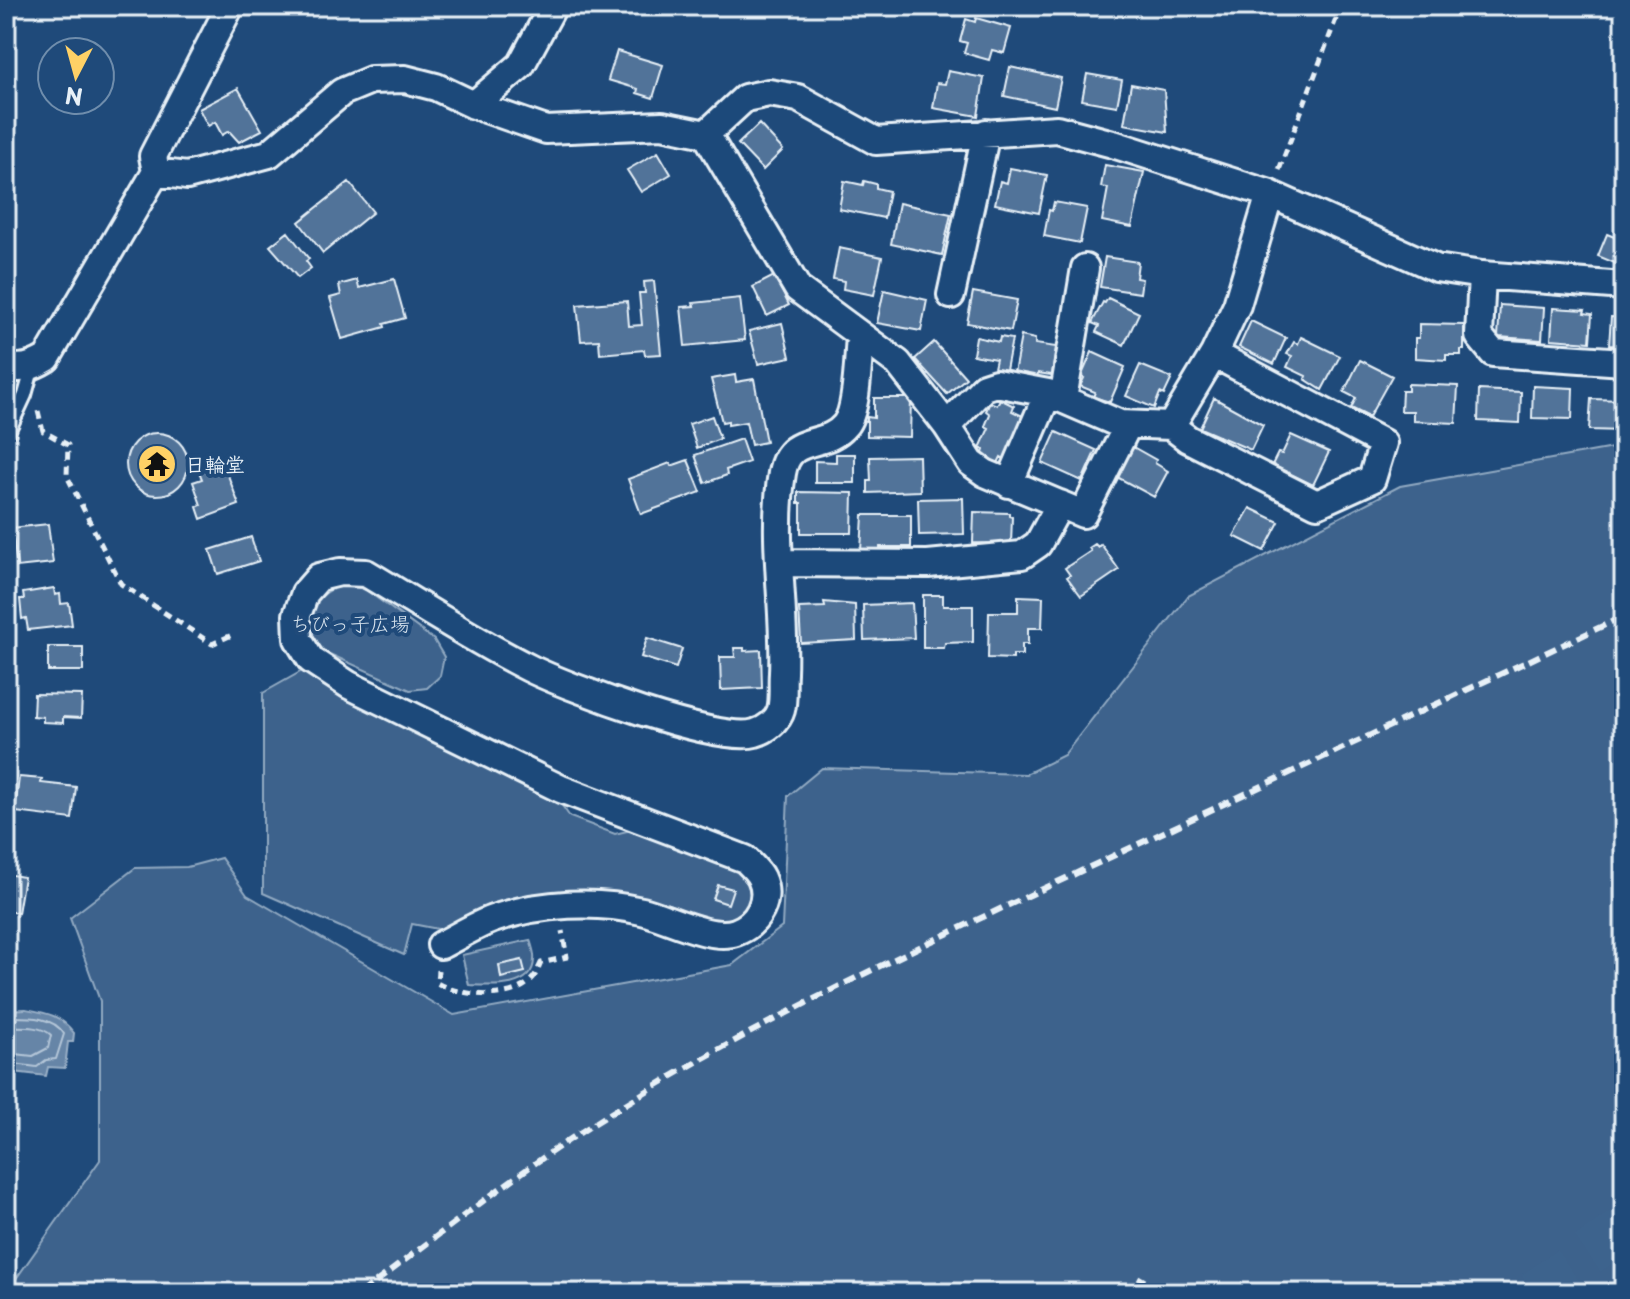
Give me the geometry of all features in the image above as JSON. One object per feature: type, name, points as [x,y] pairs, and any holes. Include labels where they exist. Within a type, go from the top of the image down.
[{"type":"street","points":[[6,365],[13,369],[33,366],[47,358],[156,172],[153,156],[230,6]]},
{"type":"street","points":[[474,105],[521,65],[553,6]]},
{"type":"street","points":[[156,172],[187,176],[269,154],[342,92],[371,80],[405,79],[436,87],[474,105],[546,130],[662,125],[706,134],[798,289],[898,363],[947,426],[971,463],[985,473],[1083,514],[1128,425]]},
{"type":"street","points":[[706,134],[745,98],[769,93],[798,98],[876,141],[1057,129],[1270,194],[1436,268],[1482,275],[1624,286]]},
{"type":"street","points":[[951,295],[986,133]]},
{"type":"street","points":[[1171,426],[1214,354],[1237,305],[1270,194]]},
{"type":"street","points":[[1009,484],[1056,396],[1085,268]]},
{"type":"street","points":[[1482,275],[1479,336],[1493,353],[1624,362]]},
{"type":"street","points":[[441,945],[495,918],[572,904],[641,911],[712,933],[734,933],[751,924],[763,908],[765,891],[760,875],[745,859],[561,789],[349,685],[311,660],[298,639],[297,615],[305,593],[319,577],[340,572],[366,573],[528,668],[606,701],[701,727],[741,734],[755,733],[772,725],[781,710],[784,643],[779,563],[780,486],[784,461],[796,447],[830,436],[846,425],[853,402],[860,336]]},
{"type":"street","points":[[947,426],[984,387],[996,383],[1056,396],[1120,424],[1171,426],[1188,439],[1317,504],[1372,479],[1383,443],[1214,354]]},
{"type":"street","points":[[779,563],[928,564],[1022,555],[1038,544],[1060,504]]},
{"type":"lane","points":[[6,436],[25,395],[33,366]]},
{"type":"path","points":[[1270,194],[1341,6]]},
{"type":"path","points":[[25,395],[39,412],[43,431],[68,445],[67,476],[121,584],[212,644],[234,634]]},
{"type":"path","points":[[441,945],[437,983],[470,993],[499,993],[522,987],[534,978],[541,963],[567,957]]},
{"type":"path","points":[[1138,1277],[1153,1293]]},
{"type":"green space","points":[[1624,446],[1624,1293],[6,1293],[100,1160],[100,1001],[70,918],[135,868],[187,867],[221,858],[247,895],[454,1015],[732,965],[782,927],[788,796],[822,768],[1026,774],[1064,755],[1188,596],[1400,486]]},
{"type":"green space","name":"ちびっ子広場","points":[[342,585],[366,590],[434,640],[444,657],[440,676],[427,688],[410,690],[325,652],[312,632],[312,613],[322,596]]},
{"type":"green space","points":[[304,670],[316,681],[556,797],[570,817],[615,834],[639,828],[745,875],[751,886],[750,902],[743,915],[727,923],[708,921],[633,898],[443,930],[412,924],[404,955],[263,893],[263,693]]},
{"type":"green space","points":[[530,940],[534,960],[532,970],[526,977],[509,984],[469,985],[462,955]]},
{"type":"water","points":[[26,1009],[53,1016],[74,1033],[73,1042],[68,1042],[65,1068],[48,1067],[46,1076],[6,1071],[6,1010]]},
{"type":"building","points":[[6,6],[14,6],[6,73]]},
{"type":"building","points":[[976,18],[1011,28],[1004,53],[992,50],[989,60],[964,53],[967,43],[960,41],[966,19],[975,22]]},
{"type":"building","points":[[617,51],[663,65],[653,98],[637,93],[638,89],[608,80]]},
{"type":"building","points":[[1010,67],[1061,78],[1055,107],[1004,96]]},
{"type":"building","points":[[948,71],[984,78],[978,116],[933,108],[937,83],[945,84]]},
{"type":"building","points":[[1087,74],[1122,80],[1117,106],[1082,100]]},
{"type":"building","points":[[1131,84],[1164,90],[1167,132],[1124,124]]},
{"type":"building","points":[[238,88],[262,130],[239,142],[229,131],[222,135],[215,122],[208,126],[199,109]]},
{"type":"building","points":[[759,124],[783,150],[763,170],[738,144]]},
{"type":"building","points":[[658,152],[671,174],[641,192],[627,170]]},
{"type":"building","points":[[1105,165],[1144,172],[1132,227],[1102,221],[1108,188],[1101,187]]},
{"type":"building","points":[[1010,168],[1047,175],[1039,213],[995,204],[1000,181],[1007,183]]},
{"type":"building","points":[[844,181],[863,185],[864,181],[889,191],[884,218],[839,209]]},
{"type":"building","points":[[349,182],[373,212],[323,253],[299,222]]},
{"type":"building","points":[[1054,202],[1087,208],[1080,243],[1044,236],[1049,210],[1052,211]]},
{"type":"building","points":[[899,203],[951,214],[942,255],[891,244]]},
{"type":"building","points":[[288,232],[309,259],[306,261],[311,268],[298,278],[270,246]]},
{"type":"building","points":[[1607,234],[1624,241],[1617,264],[1598,256]]},
{"type":"building","points":[[839,248],[882,257],[874,295],[843,289],[844,281],[833,279]]},
{"type":"building","points":[[1105,257],[1138,262],[1136,278],[1142,279],[1140,293],[1100,287]]},
{"type":"building","points":[[774,276],[789,305],[767,316],[753,287]]},
{"type":"building","points":[[394,279],[405,318],[342,339],[330,298],[341,295],[339,285],[357,280],[359,288]]},
{"type":"building","points":[[654,281],[661,354],[645,355],[644,350],[600,354],[599,340],[581,341],[577,305],[627,301],[629,326],[642,325],[639,293],[645,293],[644,282]]},
{"type":"building","points":[[884,290],[927,300],[921,331],[877,323]]},
{"type":"building","points":[[973,292],[1017,300],[1011,331],[967,323]]},
{"type":"building","points":[[740,298],[745,340],[685,346],[681,307]]},
{"type":"building","points":[[1108,298],[1139,313],[1124,345],[1096,332],[1099,326],[1092,323]]},
{"type":"building","points":[[1500,305],[1544,308],[1542,340],[1498,337]]},
{"type":"building","points":[[1553,308],[1585,310],[1584,313],[1592,314],[1590,342],[1551,339]]},
{"type":"building","points":[[1611,317],[1624,318],[1624,346],[1609,345]]},
{"type":"building","points":[[1251,321],[1286,338],[1274,364],[1239,347]]},
{"type":"building","points":[[782,323],[790,357],[758,364],[749,331]]},
{"type":"building","points":[[1419,324],[1464,325],[1464,350],[1461,350],[1461,355],[1446,355],[1446,360],[1415,358]]},
{"type":"building","points":[[1021,336],[1035,339],[1035,344],[1056,347],[1052,375],[1038,373],[1037,377],[1014,373]]},
{"type":"building","points":[[976,337],[999,342],[1000,337],[1012,339],[1006,370],[994,368],[996,359],[973,355]]},
{"type":"building","points":[[1301,337],[1340,356],[1322,390],[1305,379],[1306,376],[1287,367],[1292,356],[1287,354]]},
{"type":"building","points":[[934,342],[966,378],[947,394],[915,359]]},
{"type":"building","points":[[1092,352],[1125,367],[1110,402],[1093,397],[1095,392],[1080,386]]},
{"type":"building","points":[[1360,360],[1392,376],[1369,417],[1351,408],[1356,398],[1344,392]]},
{"type":"building","points":[[1140,365],[1172,378],[1164,395],[1160,393],[1154,408],[1126,396]]},
{"type":"building","points":[[735,375],[736,382],[754,379],[766,442],[751,445],[746,422],[728,425],[728,421],[722,422],[711,379]]},
{"type":"building","points":[[1408,384],[1458,386],[1456,423],[1413,421],[1413,411],[1401,411],[1402,391],[1408,391]]},
{"type":"building","points":[[1533,386],[1573,388],[1572,419],[1532,418]]},
{"type":"building","points":[[1479,390],[1521,392],[1520,423],[1478,421]]},
{"type":"building","points":[[874,398],[911,398],[910,437],[867,436],[867,417],[874,418]]},
{"type":"building","points":[[1214,398],[1263,425],[1251,450],[1200,428]]},
{"type":"building","points":[[1000,399],[1014,406],[1012,411],[1025,417],[1006,460],[1001,457],[998,463],[982,456],[984,450],[980,448],[989,428],[985,426],[990,414],[986,411],[990,402],[997,405]]},
{"type":"building","points":[[1591,399],[1624,400],[1624,431],[1589,430]]},
{"type":"building","points":[[712,416],[720,439],[697,448],[689,424]]},
{"type":"building","points":[[1056,432],[1096,450],[1082,481],[1042,463]]},
{"type":"building","name":"日輪堂","points":[[151,433],[163,433],[179,442],[186,452],[186,476],[179,486],[163,495],[151,495],[131,481],[126,470],[126,458],[140,438]]},
{"type":"building","points":[[1291,435],[1329,452],[1313,485],[1272,465],[1278,453],[1282,454]]},
{"type":"building","points":[[741,439],[749,462],[726,470],[727,475],[705,483],[695,455]]},
{"type":"building","points":[[1133,447],[1168,471],[1154,497],[1117,477]]},
{"type":"building","points":[[836,454],[855,454],[855,483],[815,483],[815,461],[836,462]]},
{"type":"building","points":[[919,456],[920,491],[868,493],[870,457]]},
{"type":"building","points":[[688,460],[701,492],[641,514],[628,479],[670,463],[671,466]]},
{"type":"building","points":[[215,463],[219,472],[226,470],[239,505],[201,519],[197,507],[201,505],[193,482],[202,479],[198,469]]},
{"type":"building","points":[[798,492],[853,493],[852,533],[801,533]]},
{"type":"building","points":[[963,498],[964,534],[919,535],[918,499]]},
{"type":"building","points":[[1250,508],[1279,522],[1264,551],[1234,536]]},
{"type":"building","points":[[974,512],[1009,513],[1012,517],[1011,544],[973,543]]},
{"type":"building","points":[[863,515],[911,515],[911,547],[880,547],[880,551],[861,551]]},
{"type":"building","points":[[48,524],[53,563],[17,567],[12,528]]},
{"type":"building","points":[[251,537],[259,561],[218,574],[210,550]]},
{"type":"building","points":[[1095,544],[1098,547],[1101,544],[1119,570],[1081,596],[1067,577],[1070,575],[1065,568],[1091,551],[1089,548]]},
{"type":"building","points":[[54,588],[55,595],[60,594],[61,604],[69,603],[72,625],[28,630],[26,618],[22,619],[20,599],[24,599],[23,593]]},
{"type":"building","points":[[923,595],[943,595],[943,606],[973,606],[973,642],[945,643],[944,648],[923,648]]},
{"type":"building","points":[[1018,596],[1043,597],[1042,628],[1028,628],[1028,644],[1022,644],[1022,655],[1013,655],[1013,659],[988,658],[989,612],[1018,612]]},
{"type":"building","points":[[824,602],[855,605],[856,640],[801,643],[799,608],[825,607]]},
{"type":"building","points":[[912,603],[914,638],[864,640],[863,605]]},
{"type":"building","points":[[647,638],[682,649],[676,668],[641,657]]},
{"type":"building","points":[[48,647],[83,647],[83,671],[48,671]]},
{"type":"building","points":[[734,648],[761,650],[762,688],[721,690],[720,657],[735,657]]},
{"type":"building","points":[[34,694],[82,695],[81,718],[63,717],[63,723],[43,722],[43,717],[33,716]]},
{"type":"building","points":[[19,777],[76,787],[72,819],[15,812]]},
{"type":"building","points":[[6,874],[24,877],[18,913],[6,911]]},
{"type":"building","points":[[718,885],[733,889],[728,904],[713,899]]},
{"type":"building","points":[[522,960],[525,972],[501,978],[499,965]]},
{"type":"tunnel","points":[[1534,1293],[1624,1228]]},
{"type":"railway","points":[[361,1293],[566,1142],[745,1035],[932,941],[1624,616]]},
{"type":"place","name":"日輪堂","points":[[157,464]]}]
